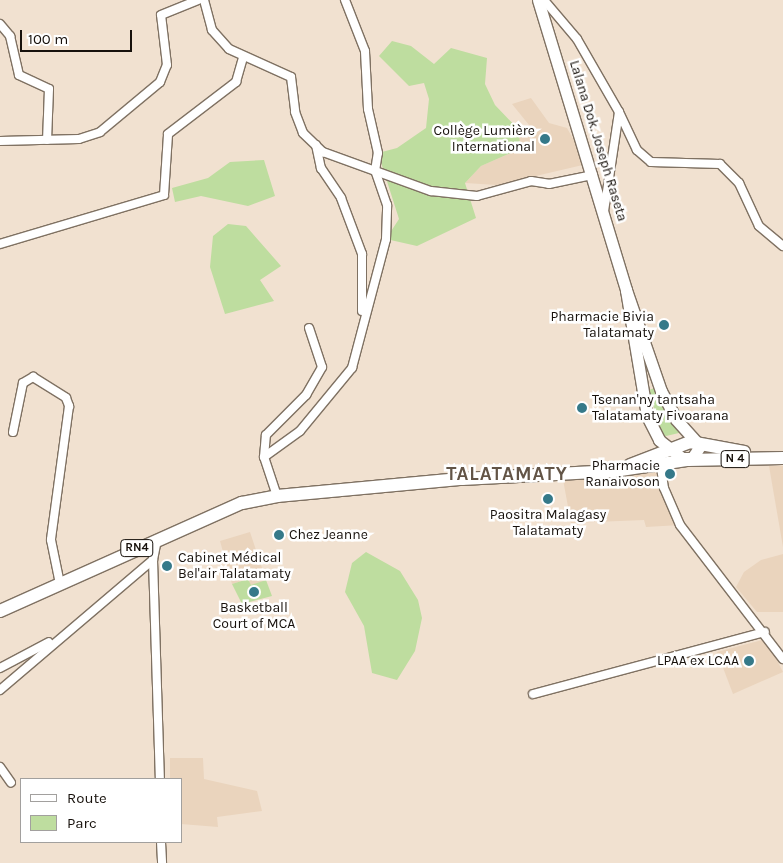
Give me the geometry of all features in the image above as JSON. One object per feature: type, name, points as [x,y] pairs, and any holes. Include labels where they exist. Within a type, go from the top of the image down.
[{"type":"main road","name":"Lalana Dok. Joseph Raseta","points":[[538,0],[604,211],[626,290]]},
{"type":"main road","points":[[626,290],[658,381],[676,419],[698,443],[698,452],[688,460],[662,452],[647,416],[626,290]]},
{"type":"main road","points":[[641,389],[658,381]]},
{"type":"main road","name":"N 4","points":[[278,496],[462,479],[614,471],[662,452],[698,443],[724,450],[783,451]]},
{"type":"main road","name":"N 4","points":[[662,452],[688,460],[783,458]]},
{"type":"main road","name":"RN4","points":[[0,611],[157,539],[242,503],[278,496]]},
{"type":"street","points":[[0,141],[79,139],[100,132],[160,82],[167,65],[161,14],[198,0]]},
{"type":"street","points":[[204,0],[212,30],[243,57],[291,77],[295,112],[303,133],[316,145],[357,167],[375,171],[431,191],[477,196],[531,181],[549,184],[593,175]]},
{"type":"street","points":[[264,457],[300,432],[352,368],[363,315],[386,239],[387,205],[375,171],[378,153],[368,109],[365,51],[346,0]]},
{"type":"street","points":[[544,0],[577,39],[619,112],[638,150],[651,162],[720,164],[739,183],[759,226],[783,246]]},
{"type":"street","points":[[0,24],[10,36],[18,75],[49,89],[47,140]]},
{"type":"street","points":[[0,244],[164,195],[168,134],[236,82],[243,57]]},
{"type":"street","points":[[604,211],[619,112]]},
{"type":"street","points":[[316,145],[321,168],[341,198],[362,254],[363,315]]},
{"type":"street","points":[[278,496],[264,457],[266,434],[306,395],[322,367],[309,328]]},
{"type":"street","points":[[13,432],[23,383],[32,377],[53,385],[66,398],[69,406],[51,540],[60,584]]},
{"type":"street","points":[[662,452],[680,525],[765,632],[783,658]]},
{"type":"street","points":[[157,539],[153,560],[160,778]]},
{"type":"street","points":[[0,690],[60,636],[153,560]]},
{"type":"street","points":[[533,694],[765,632]]},
{"type":"street","points":[[0,668],[60,636]]},
{"type":"street","points":[[0,767],[11,783]]},
{"type":"street","points":[[161,843],[162,863]]},
{"type":"shaded area","name":"Collège Lumière International","points":[[531,98],[549,123],[567,128],[587,164],[497,185],[465,183],[481,166],[520,149],[515,135],[529,125],[512,104]]},
{"type":"shaded area","points":[[661,466],[680,525],[646,527],[644,520],[571,523],[562,474]]},
{"type":"shaded area","points":[[769,466],[783,466],[783,547]]},
{"type":"shaded area","points":[[250,532],[266,580],[251,586],[248,579],[232,584],[220,541]]},
{"type":"shaded area","points":[[783,554],[783,612],[757,612],[736,587],[744,572],[761,560]]},
{"type":"shaded area","name":"LPAA ex LCAA","points":[[766,639],[783,672],[733,694],[717,652]]},
{"type":"shaded area","points":[[170,758],[203,758],[204,779],[257,791],[262,811],[217,817],[218,827],[182,824],[182,778],[170,778]]},
{"type":"green space","points":[[392,41],[411,46],[434,64],[451,48],[487,58],[485,84],[495,105],[519,130],[520,149],[481,166],[465,183],[476,218],[417,246],[386,239],[399,219],[378,153],[397,148],[426,128],[429,99],[424,83],[409,86],[379,56]]},
{"type":"green space","points":[[264,160],[275,196],[248,206],[201,196],[175,202],[172,188],[208,178],[230,162]]},
{"type":"green space","points":[[228,224],[246,226],[281,266],[260,280],[274,301],[225,314],[210,267],[213,236]]},
{"type":"green space","points":[[660,386],[683,432],[662,437],[649,390]]},
{"type":"green space","points":[[366,552],[400,571],[418,600],[422,618],[415,651],[397,680],[372,673],[364,626],[345,592],[352,563]]},
{"type":"green space","name":"Basketball Court of MCA","points":[[248,579],[251,585],[266,580],[272,596],[242,604],[232,584]]},
{"type":"place","name":"Collège Lumière International","points":[[545,139]]},
{"type":"place","name":"Pharmacie Bivia Talatamaty","points":[[664,325]]},
{"type":"place","name":"Tsenan'ny tantsaha Talatamaty Fivoarana","points":[[582,408]]},
{"type":"place","name":"Pharmacie Ranaivoson","points":[[670,474]]},
{"type":"place","name":"Paositra Malagasy Talatamaty","points":[[548,499]]},
{"type":"place","name":"Chez Jeanne","points":[[279,535]]},
{"type":"place","name":"Cabinet Médical Bel'air Talatamaty","points":[[167,566]]},
{"type":"place","name":"Basketball Court of MCA","points":[[254,592]]},
{"type":"place","name":"LPAA ex LCAA","points":[[749,661]]},
{"type":"district","name":"TALATAMATY","points":[[507,475]]}]
